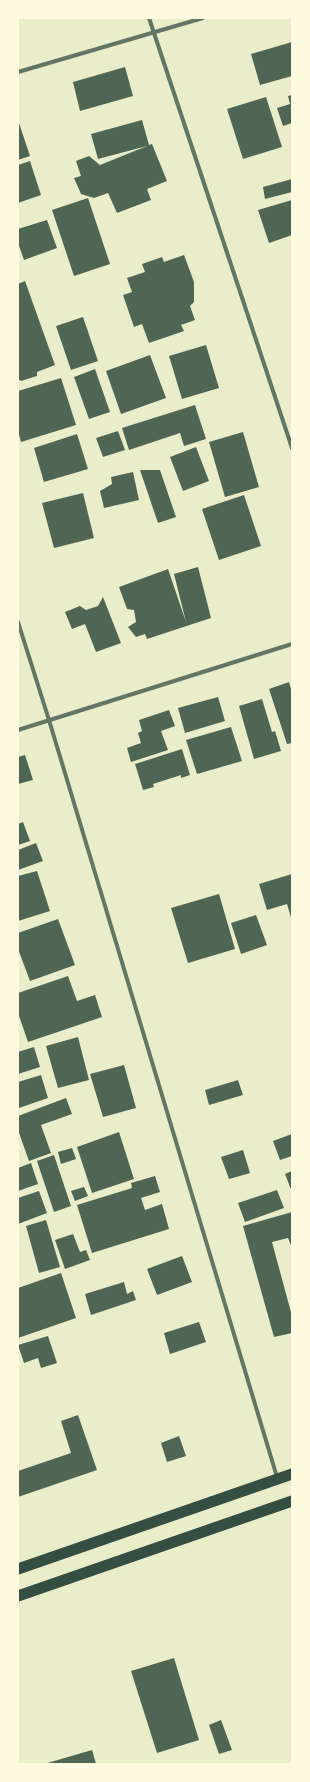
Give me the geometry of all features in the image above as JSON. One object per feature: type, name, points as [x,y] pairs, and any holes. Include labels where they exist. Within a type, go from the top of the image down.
[{"type":"highway","points":[[18,1569],[292,1474]]},
{"type":"highway","points":[[18,1596],[292,1502]]},
{"type":"street","points":[[149,18],[292,448]]},
{"type":"street","points":[[18,72],[203,18]]},
{"type":"street","points":[[18,622],[49,720],[278,1479]]},
{"type":"street","points":[[18,730],[292,644]]},
{"type":"building","points":[[292,42],[292,76],[260,85],[251,54]]},
{"type":"building","points":[[125,67],[133,96],[80,111],[73,82]]},
{"type":"building","points":[[292,95],[292,123],[283,126],[277,108],[290,104],[288,96]]},
{"type":"building","points":[[266,97],[282,147],[243,159],[227,109]]},
{"type":"building","points":[[18,120],[30,156],[18,160]]},
{"type":"building","points":[[142,120],[149,145],[152,144],[167,181],[147,189],[151,200],[117,213],[108,193],[94,198],[81,194],[74,178],[81,176],[76,161],[89,156],[100,165],[147,146],[98,159],[91,134]]},
{"type":"building","points":[[30,161],[41,195],[18,203],[18,165]]},
{"type":"building","points":[[292,179],[292,192],[265,199],[263,187]]},
{"type":"building","points":[[88,198],[110,264],[74,276],[52,210]]},
{"type":"building","points":[[292,200],[292,235],[269,243],[258,210]]},
{"type":"building","points":[[47,220],[57,248],[24,260],[18,243],[18,229]]},
{"type":"building","points":[[184,255],[194,282],[194,302],[190,306],[195,320],[181,325],[184,331],[149,343],[142,324],[134,327],[123,295],[132,292],[127,278],[145,272],[142,264],[162,257],[164,262]]},
{"type":"building","points":[[25,281],[55,365],[37,372],[37,376],[21,381],[18,379],[18,284]]},
{"type":"building","points":[[83,317],[98,361],[71,370],[56,326]]},
{"type":"building","points":[[206,345],[219,388],[182,399],[169,356]]},
{"type":"building","points":[[150,355],[166,398],[121,414],[106,371]]},
{"type":"building","points":[[95,369],[110,412],[89,419],[74,377]]},
{"type":"building","points":[[61,378],[76,425],[21,442],[18,431],[18,391]]},
{"type":"building","points":[[195,405],[206,439],[184,446],[180,433],[129,450],[122,428]]},
{"type":"building","points":[[118,431],[125,450],[103,457],[96,438]]},
{"type":"building","points":[[243,432],[259,487],[225,497],[209,442]]},
{"type":"building","points":[[77,434],[88,469],[44,482],[34,448]]},
{"type":"building","points":[[196,447],[209,481],[183,491],[170,457]]},
{"type":"building","points":[[140,470],[160,470],[176,517],[158,523]]},
{"type":"building","points":[[133,472],[139,500],[104,508],[100,491],[112,484],[111,477]]},
{"type":"building","points":[[83,493],[94,538],[54,548],[42,503]]},
{"type":"building","points":[[244,495],[261,546],[219,560],[202,509]]},
{"type":"building","points":[[198,567],[211,618],[147,639],[145,634],[136,637],[128,627],[136,622],[134,610],[127,609],[119,587],[168,569],[186,622],[174,574]]},
{"type":"building","points":[[103,597],[121,643],[96,652],[85,624],[72,629],[65,612],[80,606],[86,610],[98,606]]},
{"type":"building","points":[[289,682],[292,693],[292,743],[287,744],[269,689]]},
{"type":"building","points":[[218,697],[225,721],[185,733],[178,708]]},
{"type":"building","points":[[262,699],[272,732],[275,731],[281,751],[254,759],[239,706]]},
{"type":"building","points":[[169,710],[175,726],[161,731],[168,750],[131,762],[127,748],[141,743],[138,733],[142,731],[139,720]]},
{"type":"building","points":[[231,727],[242,761],[197,774],[186,740]]},
{"type":"building","points":[[182,749],[190,775],[181,778],[181,775],[153,784],[154,787],[143,790],[135,764]]},
{"type":"building","points":[[25,755],[33,780],[18,784],[18,757]]},
{"type":"building","points":[[23,822],[30,841],[18,845],[18,824]]},
{"type":"building","points":[[36,843],[43,861],[18,870],[18,850]]},
{"type":"building","points":[[37,871],[50,911],[18,921],[18,876]]},
{"type":"building","points":[[292,874],[292,921],[287,904],[267,910],[259,884]]},
{"type":"building","points":[[219,894],[235,949],[188,963],[171,908]]},
{"type":"building","points":[[256,915],[267,945],[241,954],[231,923]]},
{"type":"building","points":[[58,919],[75,965],[30,981],[18,949],[18,933]]},
{"type":"building","points":[[68,976],[77,1001],[95,995],[102,1017],[28,1042],[18,1013],[18,993]]},
{"type":"building","points":[[78,1037],[89,1080],[58,1088],[46,1046]]},
{"type":"building","points":[[34,1047],[40,1067],[18,1074],[18,1052]]},
{"type":"building","points":[[124,1065],[136,1108],[103,1117],[90,1074]]},
{"type":"building","points":[[41,1075],[48,1098],[19,1108],[18,1082]]},
{"type":"building","points":[[238,1080],[243,1095],[209,1105],[205,1090]]},
{"type":"building","points":[[66,1098],[72,1114],[41,1125],[51,1153],[29,1161],[18,1130],[18,1116]]},
{"type":"building","points":[[119,1132],[134,1179],[92,1193],[77,1147]]},
{"type":"building","points":[[292,1134],[292,1156],[280,1160],[273,1141]]},
{"type":"building","points":[[72,1148],[76,1159],[61,1164],[58,1152]]},
{"type":"building","points":[[243,1150],[250,1173],[229,1179],[221,1157]]},
{"type":"building","points":[[54,1155],[71,1206],[54,1212],[37,1161]]},
{"type":"building","points":[[31,1163],[38,1184],[18,1191],[18,1168]]},
{"type":"building","points":[[292,1171],[292,1192],[285,1174]]},
{"type":"building","points":[[155,1176],[160,1192],[141,1198],[145,1210],[162,1204],[169,1229],[92,1253],[77,1205],[132,1188],[131,1183]]},
{"type":"building","points":[[84,1187],[88,1196],[75,1201],[71,1191]]},
{"type":"building","points":[[277,1190],[284,1208],[245,1222],[238,1203]]},
{"type":"building","points":[[39,1191],[47,1213],[18,1224],[18,1198]]},
{"type":"building","points":[[292,1212],[292,1248],[288,1238],[272,1242],[292,1316],[292,1333],[274,1337],[243,1226]]},
{"type":"building","points":[[46,1220],[60,1267],[39,1273],[26,1226]]},
{"type":"building","points":[[73,1234],[80,1252],[86,1250],[90,1260],[65,1269],[55,1240]]},
{"type":"building","points":[[182,1256],[192,1282],[157,1295],[147,1269]]},
{"type":"building","points":[[61,1273],[76,1318],[18,1338],[18,1288]]},
{"type":"building","points":[[124,1282],[127,1294],[133,1291],[136,1300],[91,1315],[85,1294]]},
{"type":"building","points":[[199,1322],[206,1342],[170,1354],[164,1333]]},
{"type":"building","points":[[48,1336],[57,1363],[41,1368],[38,1358],[24,1363],[18,1345]]},
{"type":"building","points":[[78,1415],[97,1470],[18,1497],[18,1471],[71,1453],[61,1421]]},
{"type":"building","points":[[179,1436],[186,1456],[167,1462],[161,1443]]},
{"type":"building","points":[[174,1658],[199,1740],[157,1753],[131,1671]]},
{"type":"building","points":[[221,1720],[232,1750],[219,1754],[209,1725]]},
{"type":"building","points":[[92,1750],[96,1764],[44,1764]]}]
